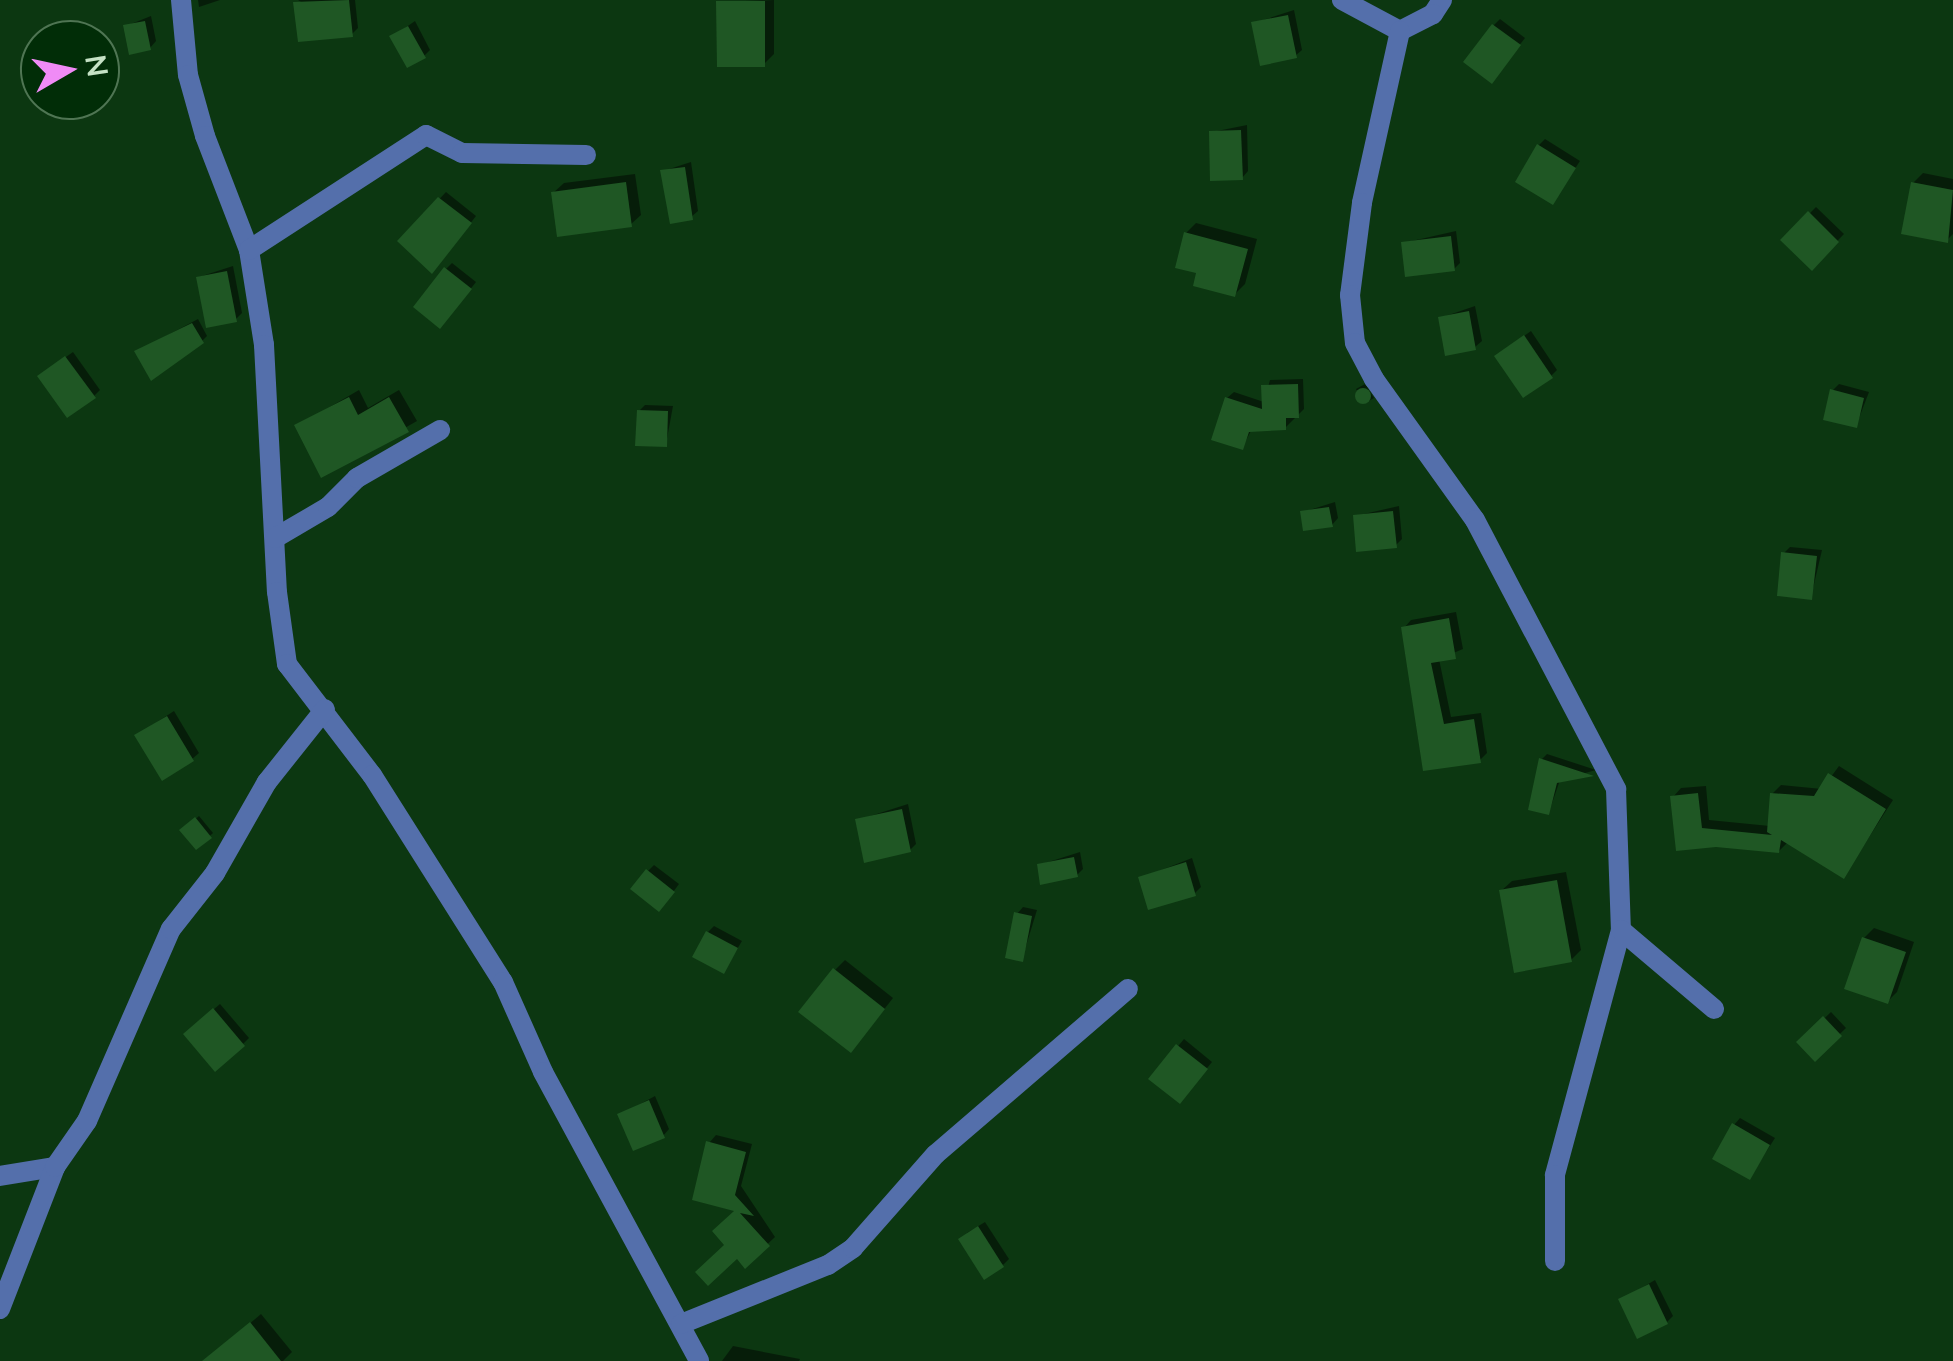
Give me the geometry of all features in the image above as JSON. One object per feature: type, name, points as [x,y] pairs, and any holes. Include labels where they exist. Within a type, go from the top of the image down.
[{"type":"street","points":[[181,0],[196,105],[248,250],[264,345],[274,538],[288,664],[325,710],[503,982],[542,1072],[699,1361]]},
{"type":"street","points":[[1342,0],[1400,32]]},
{"type":"street","points":[[1442,0],[1433,14],[1400,32],[1362,203],[1350,295],[1355,343],[1475,520],[1616,789],[1620,930],[1554,1175],[1555,1261]]},
{"type":"street","points":[[248,250],[426,136],[462,153],[586,154]]},
{"type":"street","points":[[274,538],[328,508],[356,478],[440,430]]},
{"type":"street","points":[[0,1310],[55,1167],[87,1121],[171,930],[215,873],[266,782],[325,710]]},
{"type":"street","points":[[1620,930],[1714,1009]]},
{"type":"street","points":[[680,1324],[828,1265],[854,1248],[936,1154],[1128,990]]},
{"type":"street","points":[[0,1176],[55,1167]]},
{"type":"building","points":[[349,0],[353,37],[298,42],[293,2]]},
{"type":"building","points":[[716,1],[765,1],[765,67],[717,67]]},
{"type":"building","points":[[1288,15],[1297,58],[1260,66],[1251,22]]},
{"type":"building","points":[[145,21],[151,50],[129,55],[123,25]]},
{"type":"building","points":[[1492,24],[1521,45],[1492,84],[1463,62]]},
{"type":"building","points":[[408,26],[426,58],[407,68],[389,36]]},
{"type":"building","points":[[1241,130],[1243,180],[1210,181],[1209,131]]},
{"type":"building","points":[[1537,144],[1576,168],[1553,205],[1515,182]]},
{"type":"building","points":[[685,167],[693,220],[670,224],[660,170]]},
{"type":"building","points":[[626,182],[632,227],[557,237],[551,192]]},
{"type":"building","points":[[1911,182],[1953,190],[1948,243],[1901,234]]},
{"type":"building","points":[[438,197],[472,223],[432,274],[397,241]]},
{"type":"building","points":[[1808,211],[1839,242],[1812,271],[1780,240]]},
{"type":"building","points":[[1184,232],[1248,249],[1235,297],[1193,286],[1196,273],[1175,268]]},
{"type":"building","points":[[1451,236],[1455,271],[1405,277],[1401,242]]},
{"type":"building","points":[[444,267],[472,289],[440,329],[413,307]]},
{"type":"building","points":[[227,271],[237,322],[206,328],[196,277]]},
{"type":"building","points":[[1469,311],[1476,350],[1445,356],[1438,317]]},
{"type":"building","points":[[192,323],[204,343],[151,381],[134,351]]},
{"type":"building","points":[[1524,335],[1553,378],[1523,398],[1494,356]]},
{"type":"building","points":[[65,356],[96,398],[67,418],[37,376]]},
{"type":"building","points":[[1298,384],[1299,418],[1286,418],[1286,430],[1249,432],[1243,450],[1211,440],[1225,397],[1262,409],[1261,385]]},
{"type":"building","points":[[1363,388],[1371,396],[1363,404],[1355,396]]},
{"type":"building","points":[[1830,389],[1864,398],[1857,428],[1823,420]]},
{"type":"building","points":[[349,397],[358,415],[389,397],[409,432],[321,478],[294,425]]},
{"type":"building","points":[[637,410],[668,411],[667,447],[635,446]]},
{"type":"building","points":[[1329,507],[1333,527],[1303,531],[1300,511]]},
{"type":"building","points":[[1393,511],[1397,548],[1356,552],[1353,515]]},
{"type":"building","points":[[1781,552],[1817,556],[1812,600],[1777,596]]},
{"type":"building","points":[[1449,618],[1456,659],[1431,663],[1444,724],[1474,719],[1481,763],[1423,771],[1401,627]]},
{"type":"building","points":[[167,716],[194,761],[162,781],[134,735]]},
{"type":"building","points":[[1539,758],[1594,776],[1557,783],[1549,815],[1528,810]]},
{"type":"building","points":[[1828,773],[1886,809],[1844,879],[1781,840],[1779,853],[1716,847],[1676,851],[1670,796],[1698,793],[1702,828],[1772,835],[1767,832],[1770,793],[1814,796]]},
{"type":"building","points":[[902,809],[911,852],[864,863],[855,819]]},
{"type":"building","points":[[195,817],[212,838],[196,850],[179,830]]},
{"type":"building","points":[[1074,857],[1078,877],[1040,885],[1037,864]]},
{"type":"building","points":[[1186,862],[1196,896],[1148,910],[1138,877]]},
{"type":"building","points":[[646,869],[675,892],[659,912],[630,889]]},
{"type":"building","points":[[1557,880],[1572,962],[1514,973],[1499,890]]},
{"type":"building","points":[[1014,912],[1032,916],[1023,962],[1005,958]]},
{"type":"building","points":[[706,931],[738,948],[724,974],[692,957]]},
{"type":"building","points":[[1862,937],[1906,952],[1888,1004],[1844,989]]},
{"type":"building","points":[[833,968],[885,1009],[851,1053],[798,1012]]},
{"type":"building","points":[[213,1008],[245,1046],[215,1072],[183,1034]]},
{"type":"building","points":[[1823,1016],[1842,1036],[1815,1062],[1796,1042]]},
{"type":"building","points":[[1176,1044],[1208,1069],[1180,1104],[1148,1079]]},
{"type":"building","points":[[649,1100],[665,1138],[633,1151],[617,1114]]},
{"type":"building","points":[[1732,1123],[1770,1145],[1750,1180],[1712,1159]]},
{"type":"building","points":[[706,1141],[746,1152],[735,1195],[754,1216],[740,1213],[770,1246],[745,1269],[737,1259],[708,1286],[695,1272],[724,1245],[712,1231],[734,1211],[692,1200]]},
{"type":"building","points":[[978,1226],[1004,1267],[984,1280],[958,1239]]},
{"type":"building","points":[[1649,1284],[1668,1324],[1637,1339],[1618,1299]]},
{"type":"building","points":[[250,1322],[281,1361],[202,1361]]}]
